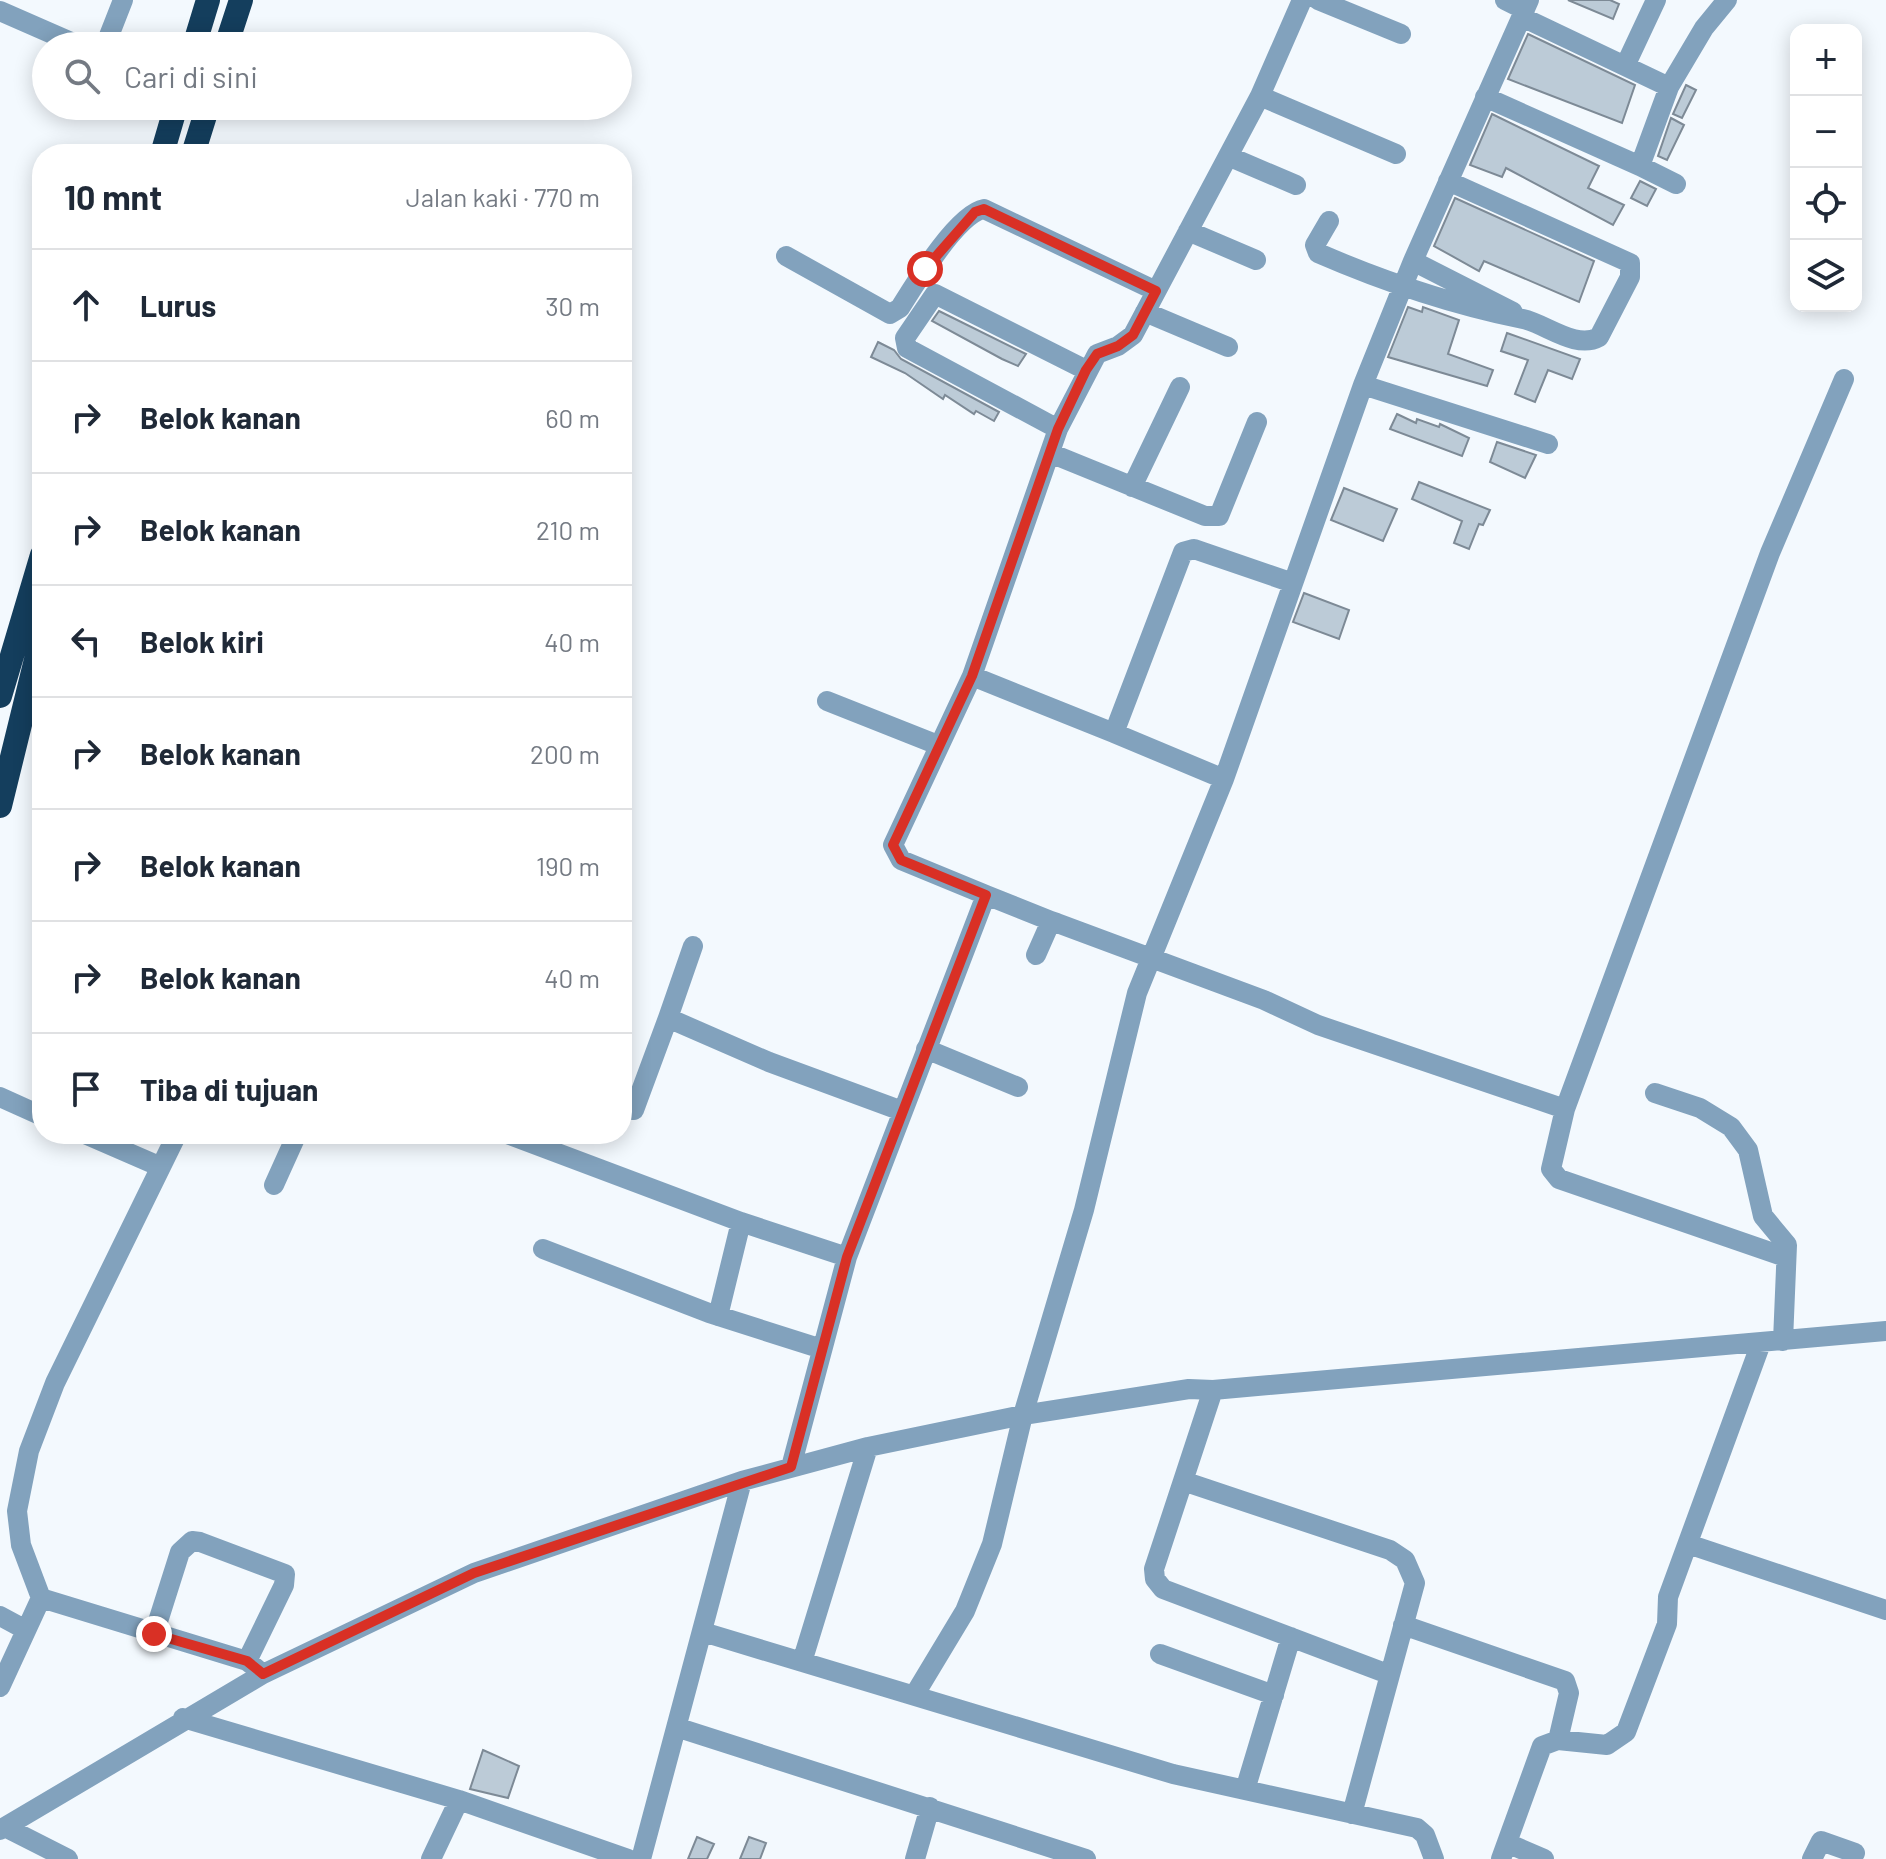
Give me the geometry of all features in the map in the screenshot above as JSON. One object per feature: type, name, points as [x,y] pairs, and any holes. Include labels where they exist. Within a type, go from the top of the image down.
[{"type":"highway","points":[[198,32],[208,0]]},
{"type":"highway","points":[[231,32],[241,0]]},
{"type":"highway","points":[[165,144],[172,120]]},
{"type":"highway","points":[[196,144],[204,120]]},
{"type":"highway","points":[[0,696],[32,589]]},
{"type":"highway","points":[[0,806],[32,676]]},
{"type":"street","points":[[110,32],[123,0]]},
{"type":"street","points":[[1302,0],[1260,96],[1133,335],[1118,346],[1097,354],[1086,370],[1058,429],[972,676],[893,845],[894,853],[901,860],[986,895],[1153,957],[1318,1025],[1565,1109]]},
{"type":"street","points":[[1318,0],[1401,34]]},
{"type":"street","points":[[1505,0],[1669,87]]},
{"type":"street","points":[[1626,64],[1656,0]]},
{"type":"street","points":[[1640,166],[1669,87],[1719,2]]},
{"type":"street","points":[[915,1694],[965,1611],[992,1544],[1023,1415],[1084,1210],[1134,1005],[1224,779],[1363,385],[1413,261],[1525,9]]},
{"type":"street","points":[[0,11],[48,32]]},
{"type":"street","points":[[1260,96],[1396,154]]},
{"type":"street","points":[[1485,97],[1676,184]]},
{"type":"street","points":[[1228,156],[1296,185]]},
{"type":"street","points":[[1413,261],[1525,320],[1570,337],[1592,341],[1607,327],[1630,277],[1630,263],[1448,181]]},
{"type":"street","points":[[786,256],[890,314],[900,308],[942,246],[975,212],[984,209],[1156,291]]},
{"type":"street","points":[[1329,221],[1315,245],[1318,253],[1402,289],[1497,316],[1525,320]]},
{"type":"street","points":[[1188,231],[1256,260]]},
{"type":"street","points":[[1058,429],[907,348],[905,338],[935,294],[1086,370]]},
{"type":"street","points":[[1145,312],[1228,347]]},
{"type":"street","points":[[1785,1257],[1559,1179],[1551,1169],[1565,1109],[1770,553],[1844,379]]},
{"type":"street","points":[[1363,385],[1548,444]]},
{"type":"street","points":[[1132,487],[1180,387]]},
{"type":"street","points":[[1050,453],[1205,516],[1219,516],[1257,422]]},
{"type":"street","points":[[1114,733],[1183,552],[1194,549],[1293,583]]},
{"type":"street","points":[[972,676],[1224,779]]},
{"type":"street","points":[[827,701],[938,745]]},
{"type":"street","points":[[791,1467],[847,1257],[986,895]]},
{"type":"street","points":[[1036,955],[1051,921]]},
{"type":"street","points":[[634,1110],[693,946]]},
{"type":"street","points":[[668,1018],[769,1062],[902,1111]]},
{"type":"street","points":[[926,1049],[1018,1087]]},
{"type":"street","points":[[1655,1093],[1700,1108],[1731,1127],[1748,1150],[1763,1216],[1787,1245],[1783,1341]]},
{"type":"street","points":[[0,1097],[32,1111]]},
{"type":"street","points":[[108,1144],[161,1167]]},
{"type":"street","points":[[0,1687],[41,1598],[21,1545],[10,1496],[55,1383],[172,1144]]},
{"type":"street","points":[[274,1185],[292,1144]]},
{"type":"street","points":[[534,1144],[741,1222],[847,1257]]},
{"type":"street","points":[[718,1316],[741,1222]]},
{"type":"street","points":[[543,1249],[718,1316],[822,1349]]},
{"type":"street","points":[[2,1829],[183,1718],[255,1667],[474,1573],[791,1467],[868,1447],[1023,1415],[1189,1389],[1213,1390],[1886,1331]]},
{"type":"street","points":[[1544,1859],[1504,1851],[1542,1746],[1558,1740],[1607,1745],[1626,1732],[1667,1624],[1668,1597],[1761,1343]]},
{"type":"street","points":[[1213,1390],[1154,1569],[1155,1579],[1163,1589],[1388,1674]]},
{"type":"street","points":[[802,1662],[868,1447]]},
{"type":"street","points":[[641,1859],[679,1728],[742,1481]]},
{"type":"street","points":[[1183,1481],[1390,1550],[1405,1560],[1415,1583],[1352,1814]]},
{"type":"street","points":[[154,1634],[180,1552],[192,1541],[200,1542],[285,1574],[284,1585],[255,1667]]},
{"type":"street","points":[[1688,1544],[1886,1610]]},
{"type":"street","points":[[41,1598],[255,1667]]},
{"type":"street","points":[[0,1616],[26,1630]]},
{"type":"street","points":[[1403,1625],[1565,1681],[1569,1693],[1558,1740]]},
{"type":"street","points":[[703,1632],[1173,1774],[1417,1828],[1425,1835],[1434,1859]]},
{"type":"street","points":[[1245,1790],[1291,1637]]},
{"type":"street","points":[[1160,1654],[1274,1695]]},
{"type":"street","points":[[183,1718],[459,1800],[628,1859]]},
{"type":"street","points":[[679,1728],[1086,1859]]},
{"type":"street","points":[[431,1859],[459,1800]]},
{"type":"street","points":[[915,1859],[930,1807]]},
{"type":"street","points":[[2,1829],[68,1859]]},
{"type":"street","points":[[1812,1859],[1821,1841],[1855,1853]]},
{"type":"building","points":[[1568,0],[1610,0],[1619,4],[1613,19]]},
{"type":"building","points":[[1528,34],[1635,85],[1622,123],[1508,79]]},
{"type":"building","points":[[1686,85],[1696,90],[1682,118],[1673,114]]},
{"type":"building","points":[[1492,114],[1599,166],[1588,188],[1624,205],[1613,225],[1506,168],[1502,177],[1470,165]]},
{"type":"building","points":[[1671,118],[1684,125],[1667,160],[1658,156]]},
{"type":"building","points":[[1640,181],[1656,189],[1647,206],[1631,198]]},
{"type":"building","points":[[1455,198],[1594,261],[1579,302],[1484,261],[1479,271],[1434,246]]},
{"type":"building","points":[[1408,307],[1422,312],[1423,307],[1459,320],[1448,354],[1493,370],[1487,386],[1388,357]]},
{"type":"building","points":[[939,311],[1026,354],[1018,366],[1002,359],[932,321]]},
{"type":"building","points":[[1507,333],[1580,359],[1572,379],[1548,370],[1535,402],[1515,394],[1528,360],[1501,351]]},
{"type":"building","points":[[878,342],[894,350],[901,359],[999,412],[994,421],[976,411],[974,414],[945,395],[943,399],[905,373],[871,357]]},
{"type":"building","points":[[1397,414],[1416,423],[1417,419],[1439,427],[1440,424],[1469,438],[1462,456],[1390,429]]},
{"type":"building","points":[[1497,442],[1536,455],[1525,478],[1490,462]]},
{"type":"building","points":[[1419,482],[1490,510],[1483,525],[1479,524],[1469,549],[1454,543],[1462,521],[1412,499]]},
{"type":"building","points":[[1344,488],[1397,509],[1383,541],[1331,520]]},
{"type":"building","points":[[1304,593],[1349,610],[1339,639],[1293,622]]},
{"type":"building","points":[[483,1750],[519,1766],[508,1798],[470,1789]]},
{"type":"building","points":[[697,1837],[714,1844],[707,1859],[688,1859]]},
{"type":"building","points":[[749,1837],[766,1843],[760,1859],[740,1859]]},
{"type":"route","points":[[154,1634],[247,1661],[263,1674],[474,1573],[791,1467],[847,1257],[986,895],[901,860],[894,853],[893,845],[972,676],[1058,429],[1086,370],[1097,354],[1118,346],[1133,335],[1156,291],[984,209],[975,212],[925,269]]}]
